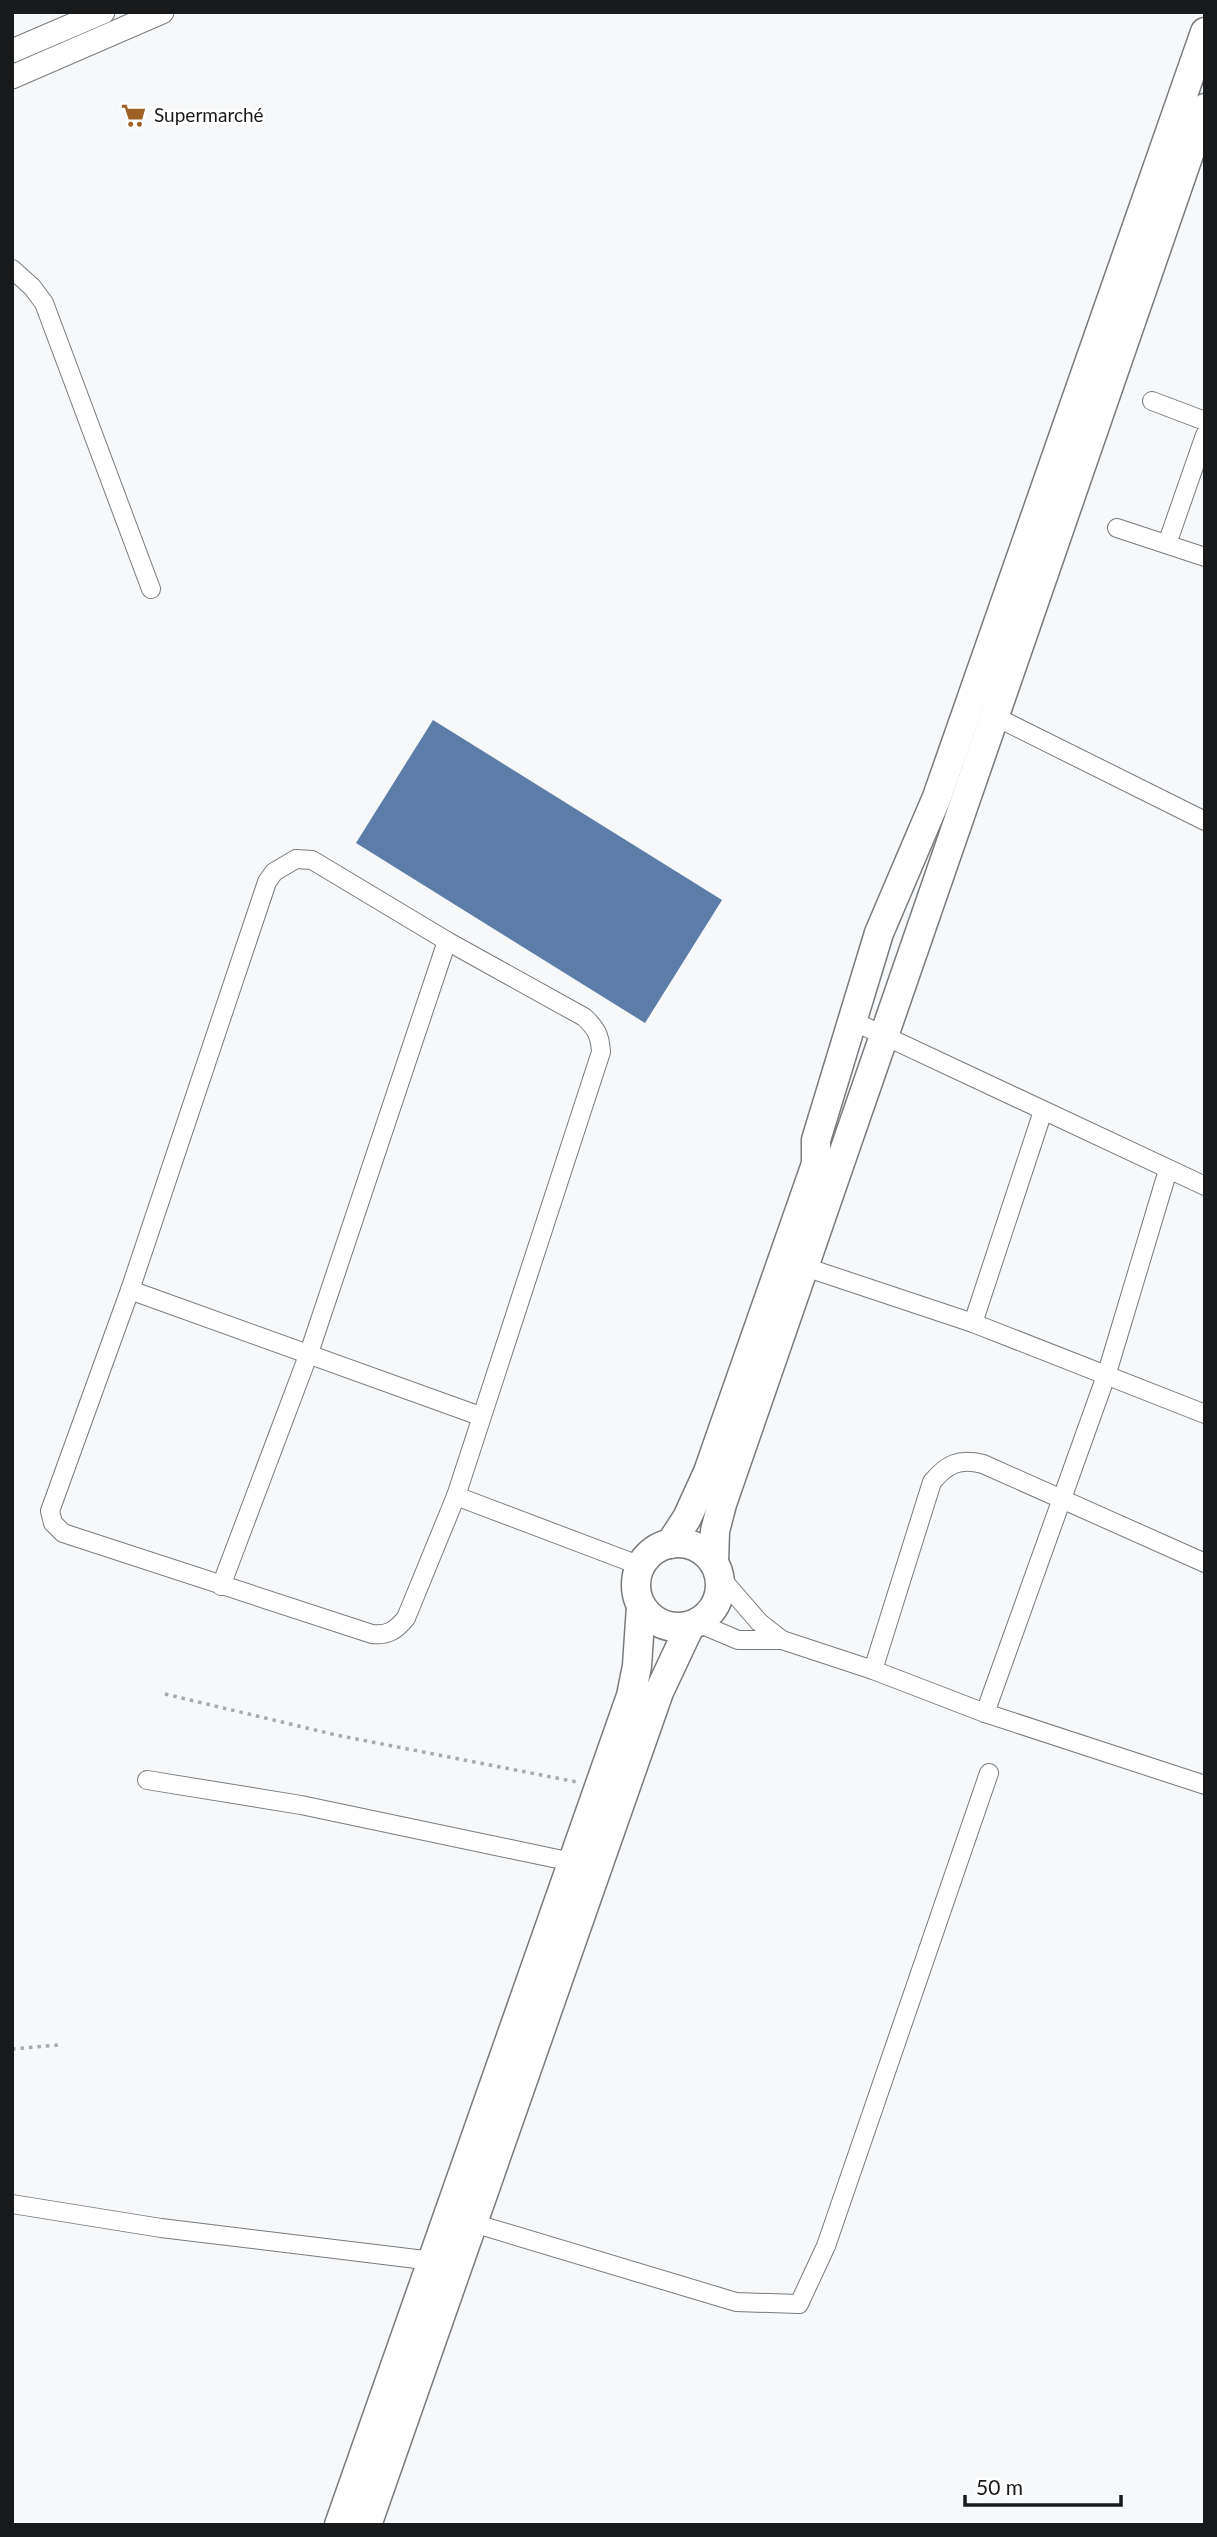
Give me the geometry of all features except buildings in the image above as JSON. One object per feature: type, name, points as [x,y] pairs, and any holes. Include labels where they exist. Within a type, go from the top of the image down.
[{"type":"main road","points":[[670,1544],[687,1518],[708,1472],[816,1164],[816,1140],[879,933],[937,797],[1205,33]]},
{"type":"main road","points":[[367,2525],[659,1692],[694,1624],[716,1604],[718,1518],[1203,121]]},
{"type":"main road","points":[[339,2525],[631,1696],[642,1606],[636,1586],[641,1566],[653,1551],[670,1544],[690,1545],[717,1569]]},
{"type":"main road","points":[[642,1606],[662,1624],[694,1624]]},
{"type":"street","points":[[12,51],[103,12]]},
{"type":"street","points":[[12,77],[162,12]]},
{"type":"street","points":[[12,268],[44,303],[151,589]]},
{"type":"street","points":[[1152,401],[1205,421]]},
{"type":"street","points":[[1167,544],[1205,435]]},
{"type":"street","points":[[1117,528],[1205,557]]},
{"type":"street","points":[[996,717],[1205,821]]},
{"type":"street","points":[[296,859],[313,860],[447,941],[584,1017],[598,1032],[600,1052],[456,1496],[406,1618],[390,1633],[372,1634],[63,1533],[51,1517],[52,1504],[130,1290],[258,907],[274,872],[296,859]]},
{"type":"street","points":[[221,1586],[309,1353],[447,941]]},
{"type":"street","points":[[853,1021],[1205,1186]]},
{"type":"street","points":[[973,1323],[1043,1111]]},
{"type":"street","points":[[985,1713],[1107,1373],[1168,1170]]},
{"type":"street","points":[[805,1267],[973,1323],[1107,1373],[1205,1414]]},
{"type":"street","points":[[130,1290],[480,1416]]},
{"type":"street","points":[[873,1670],[932,1482],[943,1469],[966,1460],[983,1464],[1205,1563]]},
{"type":"street","points":[[456,1496],[641,1566]]},
{"type":"street","points":[[717,1569],[759,1622],[782,1640]]},
{"type":"street","points":[[694,1624],[738,1640],[782,1640],[873,1670],[985,1713],[1205,1785]]},
{"type":"street","points":[[473,2223],[736,2302],[799,2304],[826,2246],[989,1773]]},
{"type":"street","points":[[147,1780],[302,1805],[572,1862]]},
{"type":"street","points":[[12,2204],[161,2228],[433,2261]]},
{"type":"path","points":[[164,1694],[336,1735],[599,1786]]},
{"type":"path","points":[[12,2049],[59,2045]]},
{"type":"place","name":"Supermarché","points":[[134,115]]}]
